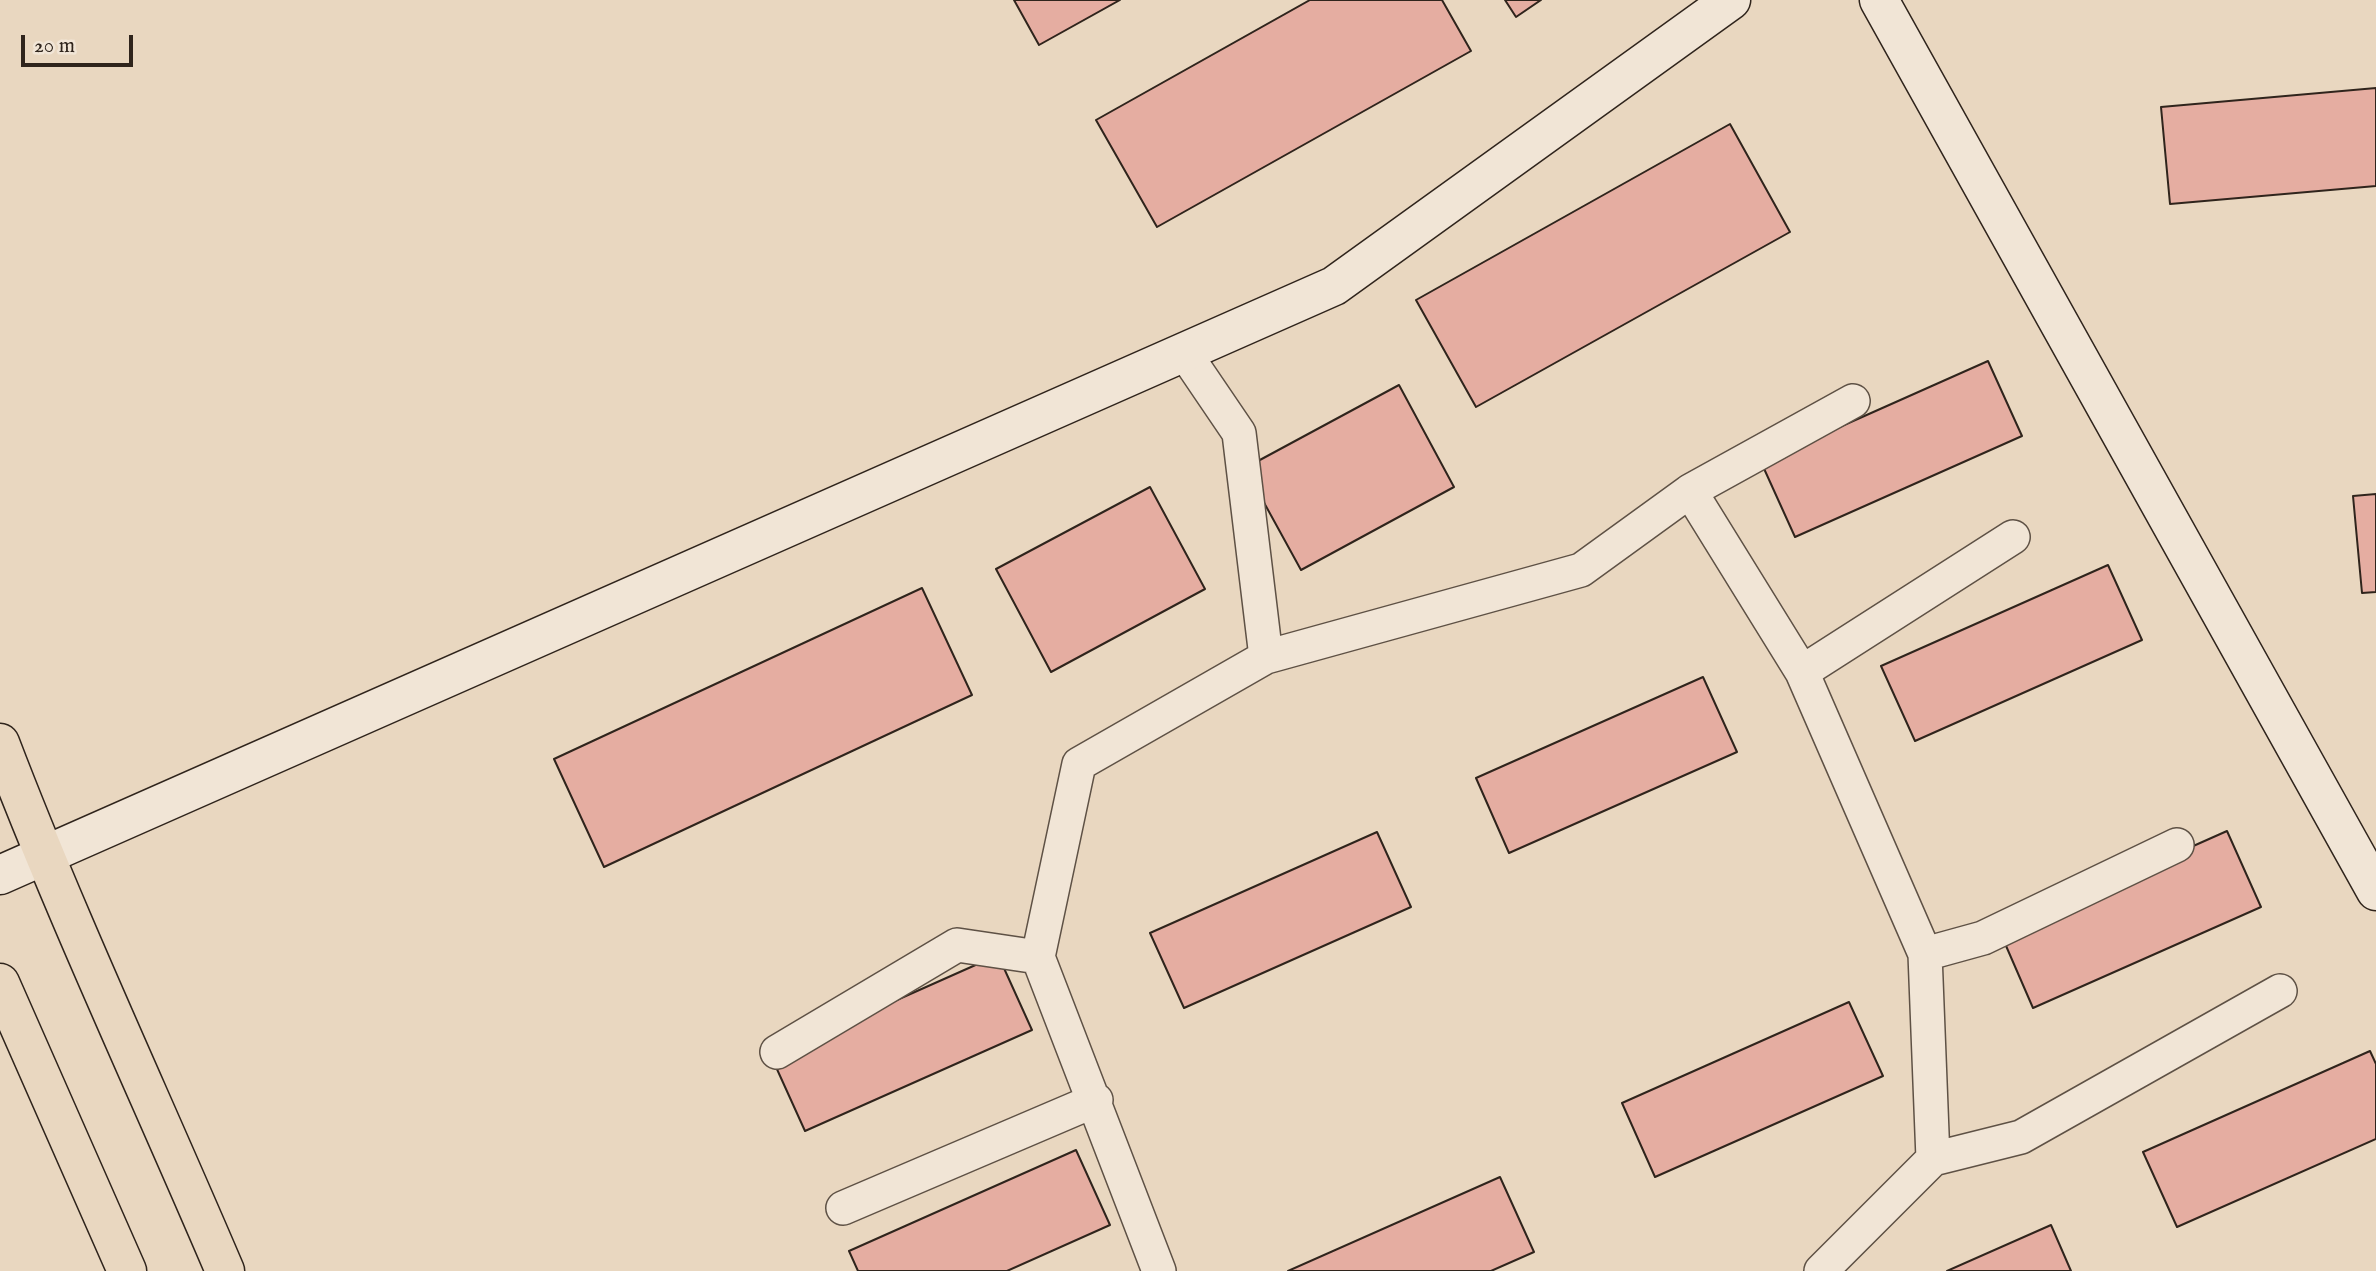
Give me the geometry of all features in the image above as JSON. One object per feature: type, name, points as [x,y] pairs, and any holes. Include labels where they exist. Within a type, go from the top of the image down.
[{"type":"main road","points":[[0,743],[44,857],[113,1008],[225,1271]]},
{"type":"main road","points":[[0,983],[127,1271]]},
{"type":"street","points":[[0,875],[1334,286],[1731,0]]},
{"type":"street","points":[[1879,0],[2376,891]]},
{"type":"street","points":[[1184,352],[1239,433],[1266,657]]},
{"type":"street","points":[[1159,1271],[1096,1100],[1038,957],[1079,764],[1266,657],[1581,570],[1690,491],[1853,401]]},
{"type":"street","points":[[1690,491],[1802,672],[1925,954],[1933,1159]]},
{"type":"street","points":[[1802,672],[2013,537]]},
{"type":"street","points":[[1925,954],[1983,938],[2177,845]]},
{"type":"street","points":[[777,1052],[957,945],[1038,957]]},
{"type":"street","points":[[1821,1271],[1933,1159],[2021,1137],[2280,991]]},
{"type":"street","points":[[843,1208],[1096,1100]]},
{"type":"building","points":[[1014,0],[1120,0],[1039,45]]},
{"type":"building","points":[[1310,0],[1442,0],[1471,51],[1157,227],[1096,120]]},
{"type":"building","points":[[1505,0],[1541,0],[1516,17]]},
{"type":"building","points":[[2376,88],[2376,186],[2170,204],[2161,107]]},
{"type":"building","points":[[1730,124],[1790,232],[1476,407],[1416,300]]},
{"type":"building","points":[[1988,361],[2022,436],[1795,537],[1761,462]]},
{"type":"building","points":[[1399,385],[1454,487],[1301,570],[1245,468]]},
{"type":"building","points":[[1150,487],[1205,589],[1051,672],[996,569]]},
{"type":"building","points":[[2376,494],[2376,592],[2362,593],[2353,496]]},
{"type":"building","points":[[2108,565],[2142,640],[1915,741],[1881,666]]},
{"type":"building","points":[[922,588],[972,695],[604,867],[554,759]]},
{"type":"building","points":[[1703,677],[1737,752],[1509,853],[1476,778]]},
{"type":"building","points":[[2227,831],[2261,907],[2033,1008],[2000,932]]},
{"type":"building","points":[[1377,832],[1411,907],[1184,1008],[1150,933]]},
{"type":"building","points":[[998,955],[1032,1030],[805,1131],[771,1056]]},
{"type":"building","points":[[1849,1002],[1883,1076],[1655,1177],[1622,1103]]},
{"type":"building","points":[[2370,1051],[2376,1064],[2376,1139],[2177,1227],[2143,1152]]},
{"type":"building","points":[[1076,1150],[1110,1225],[1007,1271],[858,1271],[849,1251]]},
{"type":"building","points":[[1500,1177],[1534,1252],[1491,1271],[1288,1271]]},
{"type":"building","points":[[2051,1225],[2071,1271],[1947,1271]]}]
